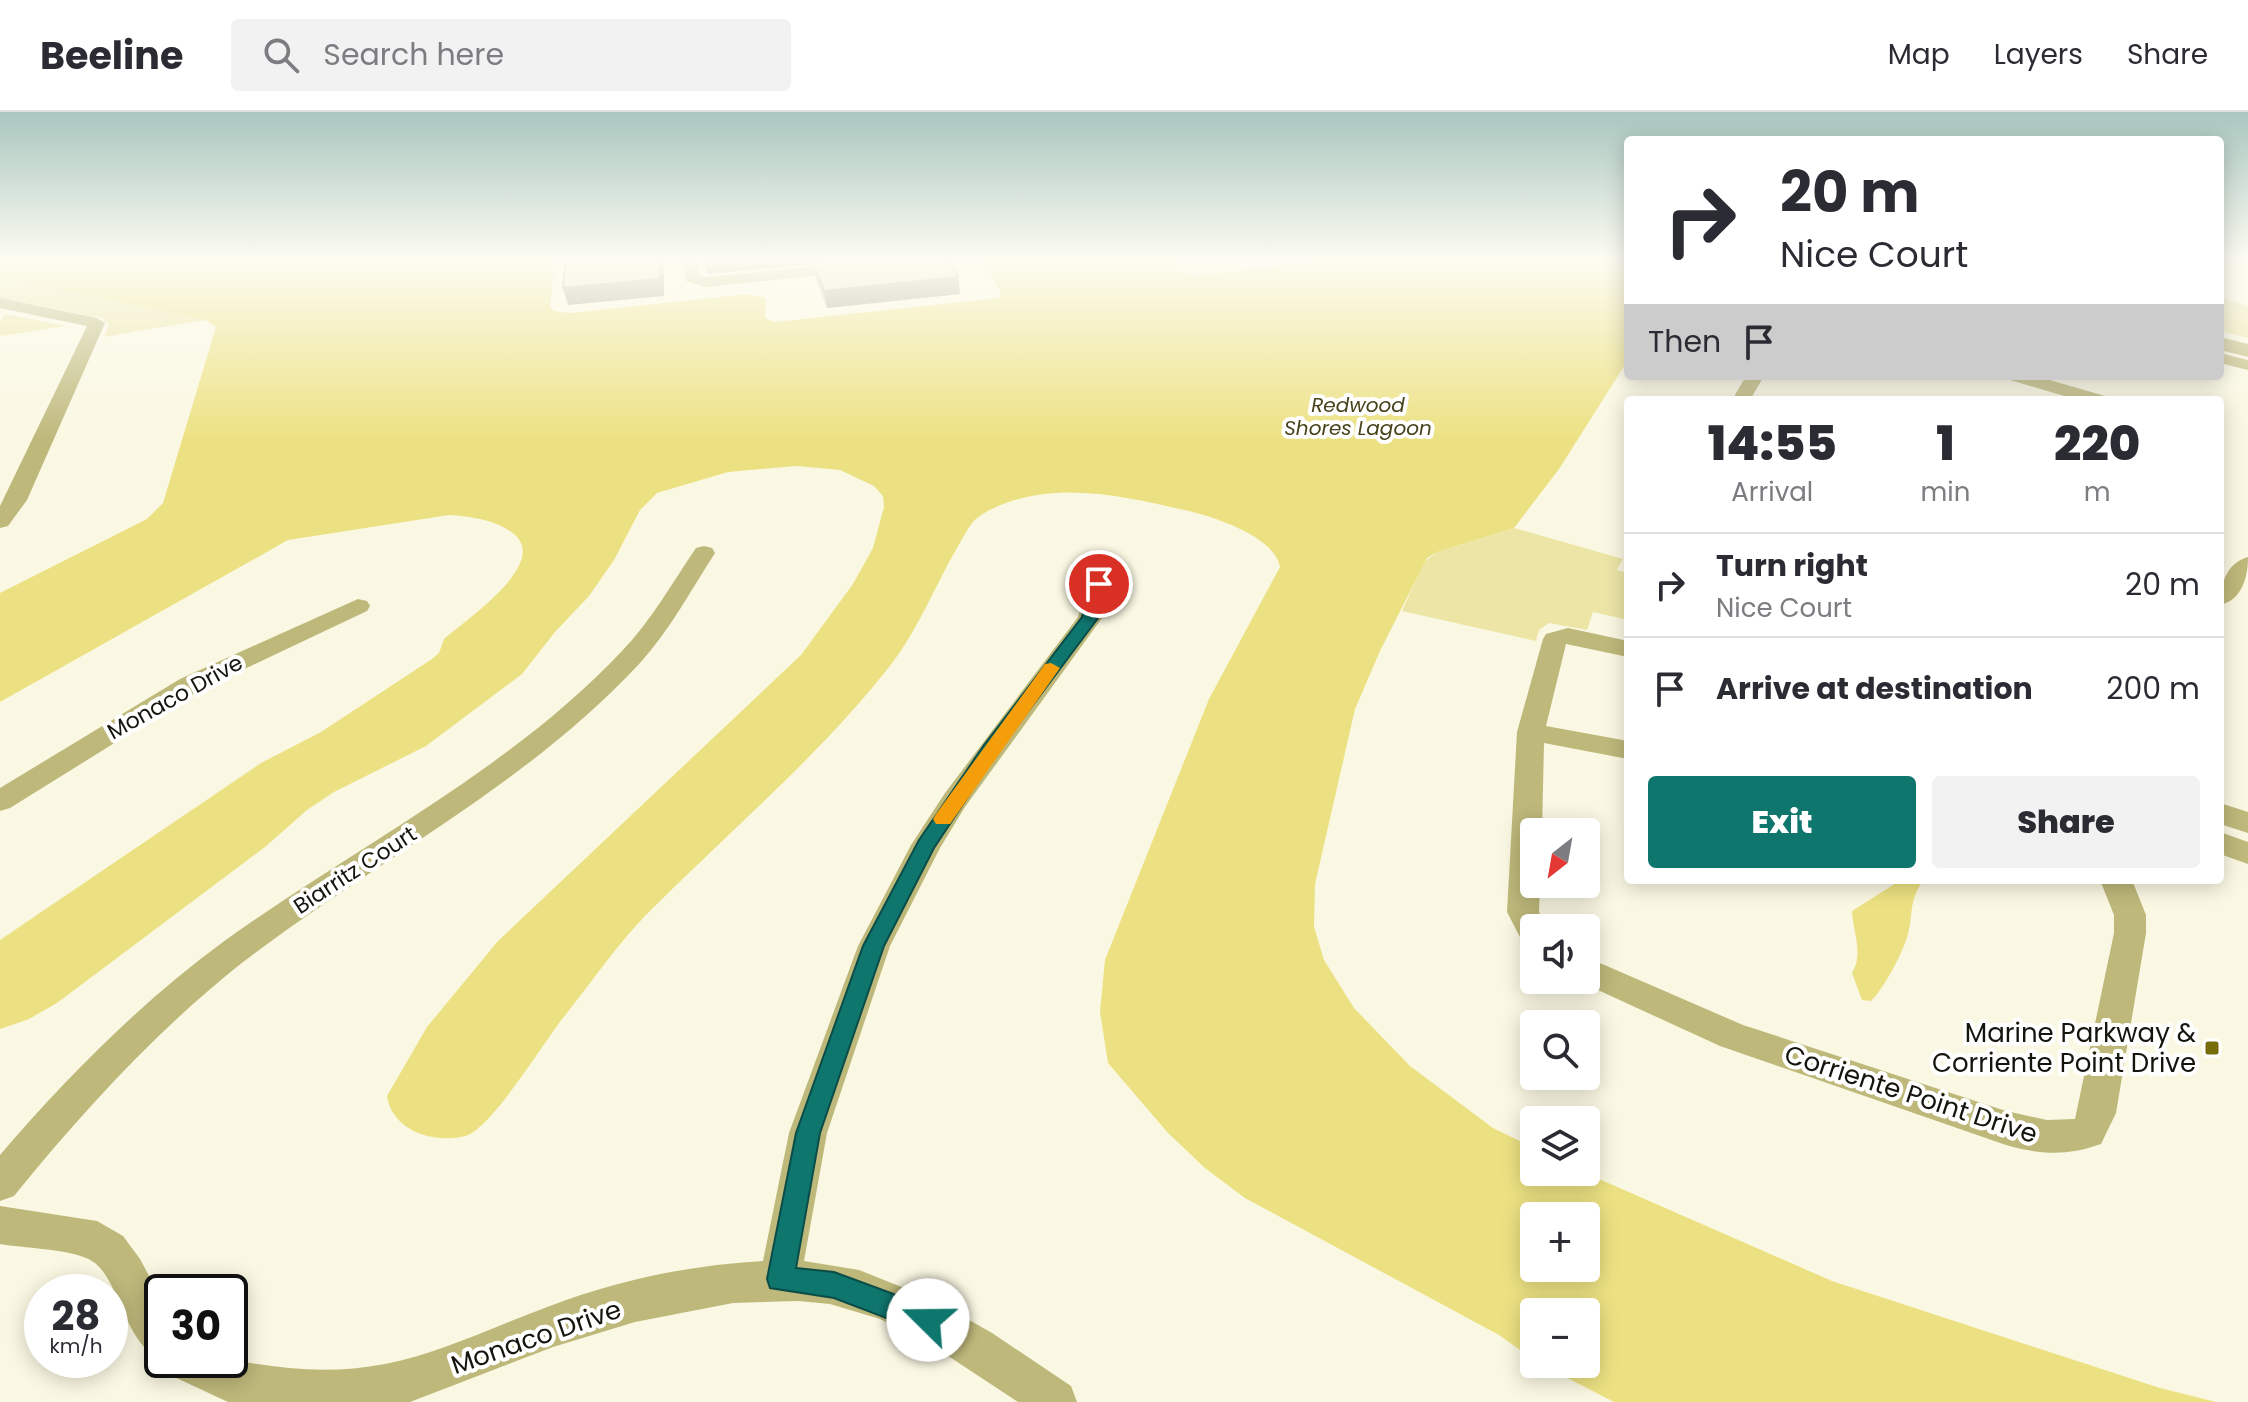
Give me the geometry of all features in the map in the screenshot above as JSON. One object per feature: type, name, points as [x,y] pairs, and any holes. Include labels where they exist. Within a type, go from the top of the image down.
[{"type":"street","points":[[0,521],[16,500],[97,324],[75,319]]},
{"type":"street","points":[[2224,336],[2248,342]]},
{"type":"street","points":[[2224,344],[2248,351]]},
{"type":"street","points":[[2224,359],[2248,365]]},
{"type":"street","points":[[2030,380],[2084,396]]},
{"type":"street","name":"Biarritz Court","points":[[0,1183],[128,1042],[230,954],[468,794],[583,703],[645,641],[704,553]]},
{"type":"street","points":[[2224,558],[2246,565],[2224,593]]},
{"type":"street","points":[[780,1279],[808,1133],[874,946],[940,823],[1090,618],[1099,584]]},
{"type":"street","name":"Monaco Drive","points":[[0,801],[189,685],[358,606]]},
{"type":"street","points":[[1524,914],[1531,732],[1557,637],[1568,635],[1624,648]]},
{"type":"street","points":[[1531,732],[1624,749]]},
{"type":"street","points":[[2224,814],[2248,823]]},
{"type":"street","points":[[2224,844],[2248,853]]},
{"type":"street","name":"Corriente Point Drive","points":[[1600,976],[1732,1036],[2006,1128],[2038,1137],[2067,1139],[2088,1132],[2097,1113],[2130,933],[2130,915],[2118,884]]},
{"type":"street","points":[[0,1225],[97,1240],[121,1262],[144,1313]]},
{"type":"street","name":"Monaco Drive","points":[[219,1378],[278,1394],[319,1394],[363,1389],[413,1380],[588,1315],[668,1293],[780,1279],[834,1285],[928,1320],[993,1357],[1055,1402]]},
{"type":"shaded area","points":[[2,319],[31,319],[66,326],[0,336]]},
{"type":"shaded area","points":[[103,319],[206,320],[104,337],[109,325]]},
{"type":"shaded area","points":[[2224,319],[2248,319],[2248,338],[2224,332]]},
{"type":"shaded area","points":[[1514,528],[1623,559],[1617,570],[1624,572],[1624,619],[1593,612],[1587,630],[1549,623],[1539,630],[1536,641],[1402,611],[1424,562],[1437,552]]},
{"type":"water","name":"Redwood Shores Lagoon","points":[[202,319],[768,319],[775,322],[801,319],[1624,319],[1624,366],[1559,469],[1514,528],[1437,552],[1427,558],[1380,651],[1355,709],[1315,884],[1314,927],[1324,960],[1354,1008],[1410,1066],[1493,1128],[1520,1141],[1520,1186],[1600,1186],[1600,1179],[1832,1281],[2160,1388],[2216,1402],[1614,1402],[1567,1378],[1600,1378],[1600,1298],[1520,1298],[1520,1350],[1499,1335],[1245,1198],[1205,1168],[1168,1133],[1108,1063],[1100,1012],[1105,960],[1209,699],[1280,567],[1268,547],[1243,530],[1189,511],[1116,496],[1042,494],[994,508],[975,520],[902,649],[865,696],[805,761],[635,927],[557,1025],[504,1100],[477,1129],[465,1136],[440,1138],[416,1132],[397,1118],[391,1108],[387,1096],[427,1027],[498,941],[801,655],[853,584],[873,548],[884,507],[883,496],[874,486],[840,470],[797,466],[728,472],[657,493],[640,510],[614,560],[589,596],[522,674],[426,746],[334,792],[307,810],[265,847],[57,1003],[29,1019],[0,1029],[0,940],[261,763],[321,732],[432,659],[439,653],[444,639],[500,591],[521,560],[522,546],[514,534],[491,522],[449,515],[288,540],[0,702],[0,593],[147,519],[163,503],[216,327]]},
{"type":"water","points":[[1895,884],[1920,884],[1913,901],[1906,941],[1892,970],[1871,1001],[1862,1000],[1852,973],[1858,951],[1852,911]]},
{"type":"slow traffic","points":[[943,819],[1051,668]]},
{"type":"place","name":"Marine Parkway & Corriente Point Drive","points":[[2212,1048]]},
{"type":"route","points":[[928,1320],[834,1285],[780,1279],[808,1133],[874,946],[926,845],[991,749],[1090,618],[1099,584]]}]
